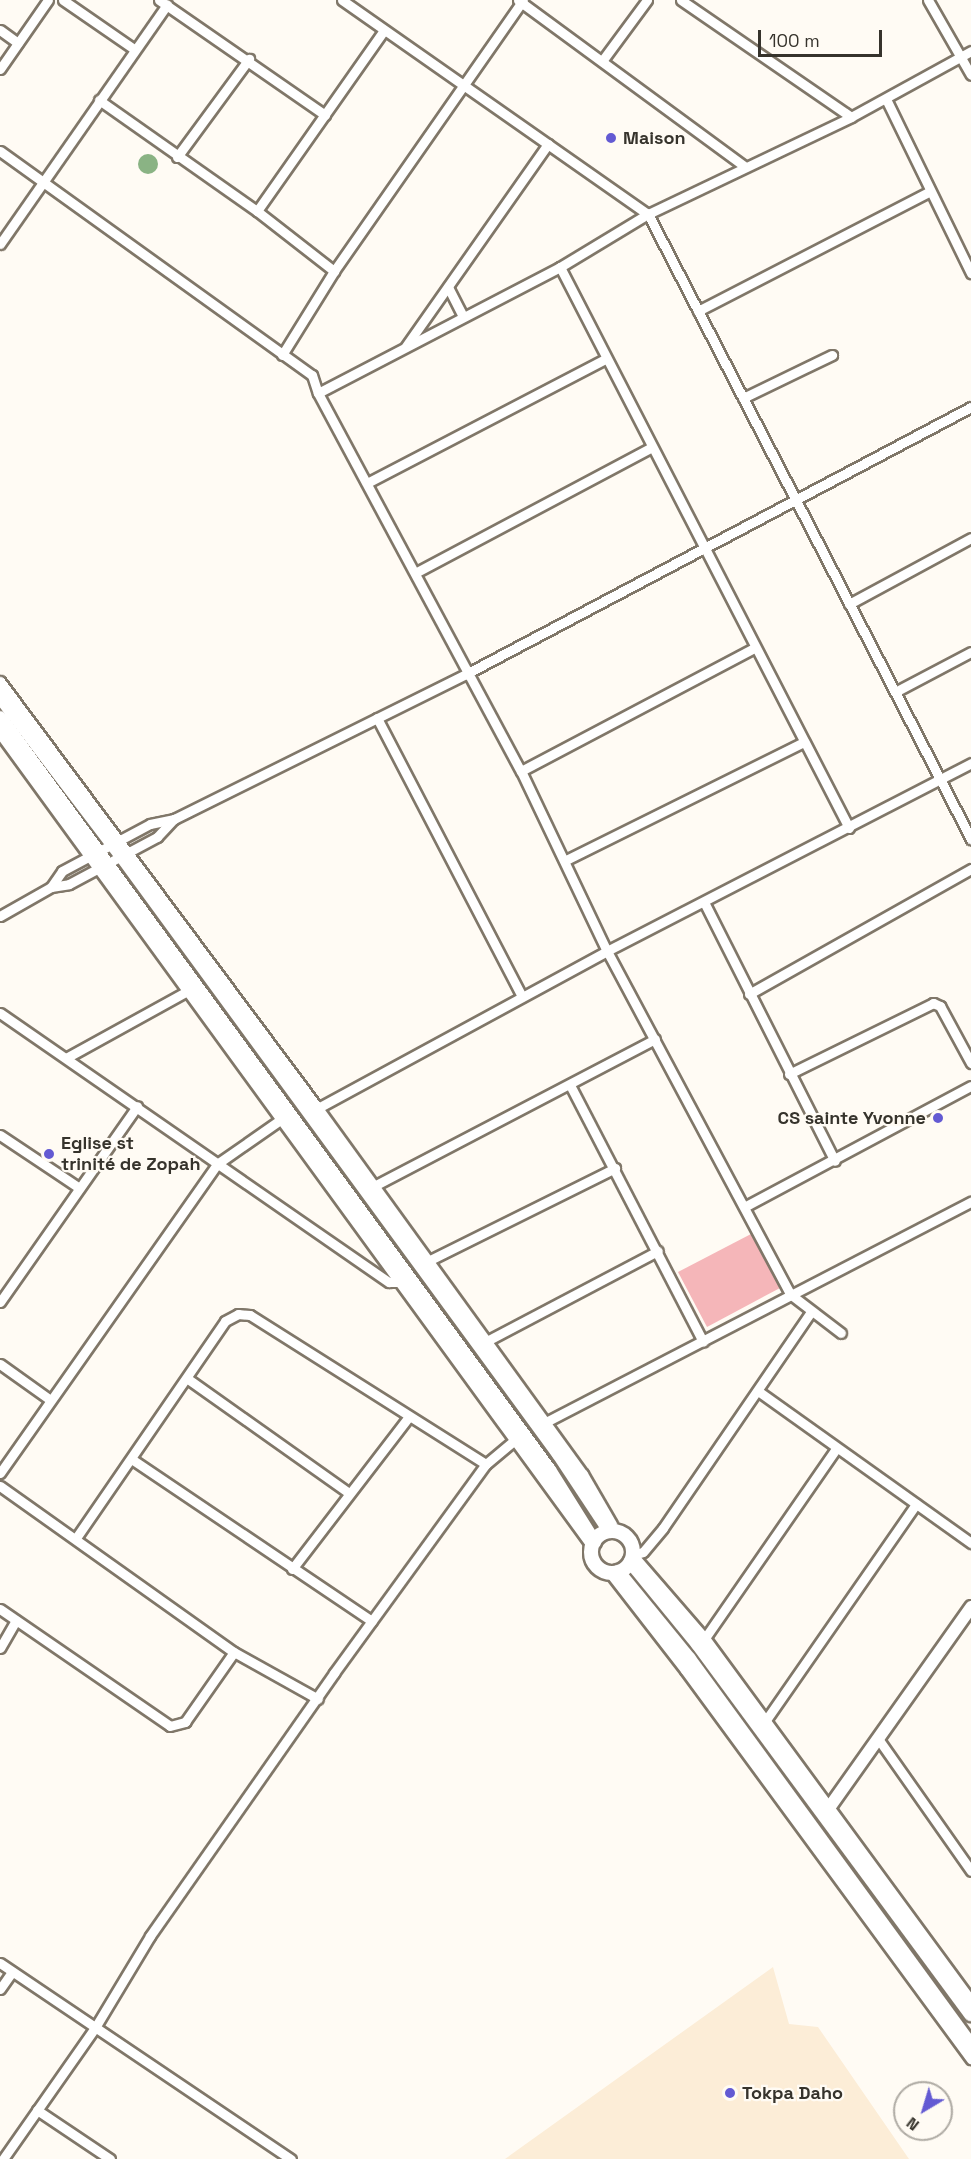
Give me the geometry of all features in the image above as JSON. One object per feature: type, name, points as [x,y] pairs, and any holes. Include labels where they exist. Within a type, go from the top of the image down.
[{"type":"main road","points":[[0,696],[126,854],[613,1531],[631,1542],[632,1559],[827,1810],[971,2014]]},
{"type":"main road","points":[[0,717],[104,866],[549,1470],[593,1544],[595,1563],[613,1572],[689,1659],[971,2046]]},
{"type":"main road","points":[[593,1544],[613,1531]]},
{"type":"main road","points":[[613,1572],[632,1559]]},
{"type":"street","points":[[0,69],[48,0]]},
{"type":"street","points":[[63,0],[134,49]]},
{"type":"street","points":[[342,0],[648,214],[971,839]]},
{"type":"street","points":[[602,61],[647,0]]},
{"type":"street","points":[[681,0],[851,117]]},
{"type":"street","points":[[928,0],[971,75]]},
{"type":"street","points":[[282,355],[334,271],[521,1],[745,168]]},
{"type":"street","points":[[0,244],[163,3],[249,59],[325,115]]},
{"type":"street","points":[[0,30],[18,43]]},
{"type":"street","points":[[257,211],[384,30]]},
{"type":"street","points":[[318,393],[403,351],[463,316],[560,267],[648,214],[851,117],[971,51]]},
{"type":"street","points":[[177,157],[249,59]]},
{"type":"street","points":[[886,99],[971,273]]},
{"type":"street","points":[[99,100],[177,157],[257,211],[334,271]]},
{"type":"street","points":[[403,351],[548,144]]},
{"type":"street","points":[[0,151],[312,375],[318,393],[416,573],[466,674],[521,771],[566,860],[607,951],[746,1206],[790,1294],[840,1333]]},
{"type":"street","points":[[699,311],[930,191]]},
{"type":"street","points":[[560,267],[605,359],[849,828]]},
{"type":"street","points":[[448,287],[463,316]]},
{"type":"street","points":[[743,398],[832,355]]},
{"type":"street","points":[[367,483],[605,359]]},
{"type":"street","points":[[51,887],[62,871],[150,824],[174,819],[466,674],[971,407]]},
{"type":"street","points":[[416,573],[652,447]]},
{"type":"street","points":[[849,604],[971,537]]},
{"type":"street","points":[[521,771],[754,648]]},
{"type":"street","points":[[895,692],[971,652]]},
{"type":"street","points":[[0,681],[117,842]]},
{"type":"street","points":[[377,718],[522,997]]},
{"type":"street","points":[[0,734],[95,853]]},
{"type":"street","points":[[566,860],[804,742]]},
{"type":"street","points":[[318,1108],[607,951],[941,781],[971,763]]},
{"type":"street","points":[[0,916],[51,887],[69,884],[157,837],[174,819]]},
{"type":"street","points":[[126,854],[318,1108],[584,1474],[613,1531]]},
{"type":"street","points":[[104,866],[189,990],[593,1544]]},
{"type":"street","points":[[749,994],[971,869]]},
{"type":"street","points":[[704,902],[835,1161]]},
{"type":"street","points":[[66,1058],[189,990]]},
{"type":"street","points":[[789,1074],[933,1003],[940,1006],[971,1064]]},
{"type":"street","points":[[0,1013],[388,1282],[400,1282]]},
{"type":"street","points":[[374,1186],[655,1039]]},
{"type":"street","points":[[570,1085],[658,1251],[703,1342]]},
{"type":"street","points":[[746,1206],[835,1161],[971,1086]]},
{"type":"street","points":[[0,1302],[78,1187],[137,1106]]},
{"type":"street","points":[[0,1473],[217,1164],[284,1118]]},
{"type":"street","points":[[0,1135],[78,1187]]},
{"type":"street","points":[[428,1261],[615,1168]]},
{"type":"street","points":[[546,1422],[703,1342],[790,1294],[969,1206]]},
{"type":"street","points":[[487,1341],[658,1251]]},
{"type":"street","points":[[811,1312],[663,1528],[643,1552],[632,1559],[705,1638],[766,1720],[827,1810],[971,2000]]},
{"type":"street","points":[[76,1538],[133,1460],[225,1321],[238,1314],[250,1315],[408,1418],[486,1464]]},
{"type":"street","points":[[0,1364],[50,1399]]},
{"type":"street","points":[[188,1379],[349,1493]]},
{"type":"street","points":[[758,1391],[836,1449],[971,1543]]},
{"type":"street","points":[[292,1569],[408,1418]]},
{"type":"street","points":[[3,2159],[96,2026],[150,1936],[372,1621],[486,1464],[516,1439]]},
{"type":"street","points":[[705,1638],[836,1449]]},
{"type":"street","points":[[133,1460],[372,1621]]},
{"type":"street","points":[[0,1486],[234,1652],[318,1700]]},
{"type":"street","points":[[766,1720],[916,1504]]},
{"type":"street","points":[[613,1572],[971,2059]]},
{"type":"street","points":[[827,1810],[879,1740],[971,1607]]},
{"type":"street","points":[[0,1609],[170,1726],[185,1722],[234,1652]]},
{"type":"street","points":[[0,1648],[16,1620]]},
{"type":"street","points":[[879,1740],[971,1871]]},
{"type":"street","points":[[0,1963],[291,2159]]},
{"type":"street","points":[[0,1989],[12,1972]]},
{"type":"street","points":[[37,2110],[110,2159]]},
{"type":"shaded area","points":[[148,154],[155,157],[158,164],[155,171],[148,174],[141,171],[138,164],[141,157]]},
{"type":"shaded area","points":[[751,1234],[780,1288],[707,1327],[678,1272]]},
{"type":"shaded area","name":"Tokpa Daho","points":[[773,1967],[789,2024],[818,2027],[893,2136],[893,2141],[897,2141],[909,2159],[505,2159]]},
{"type":"place","name":"Maison","points":[[611,138]]},
{"type":"place","name":"CS sainte Yvonne","points":[[938,1118]]},
{"type":"place","name":"Eglise st trinité de Zopah","points":[[49,1154]]},
{"type":"place","name":"Tokpa Daho","points":[[730,2093]]}]
